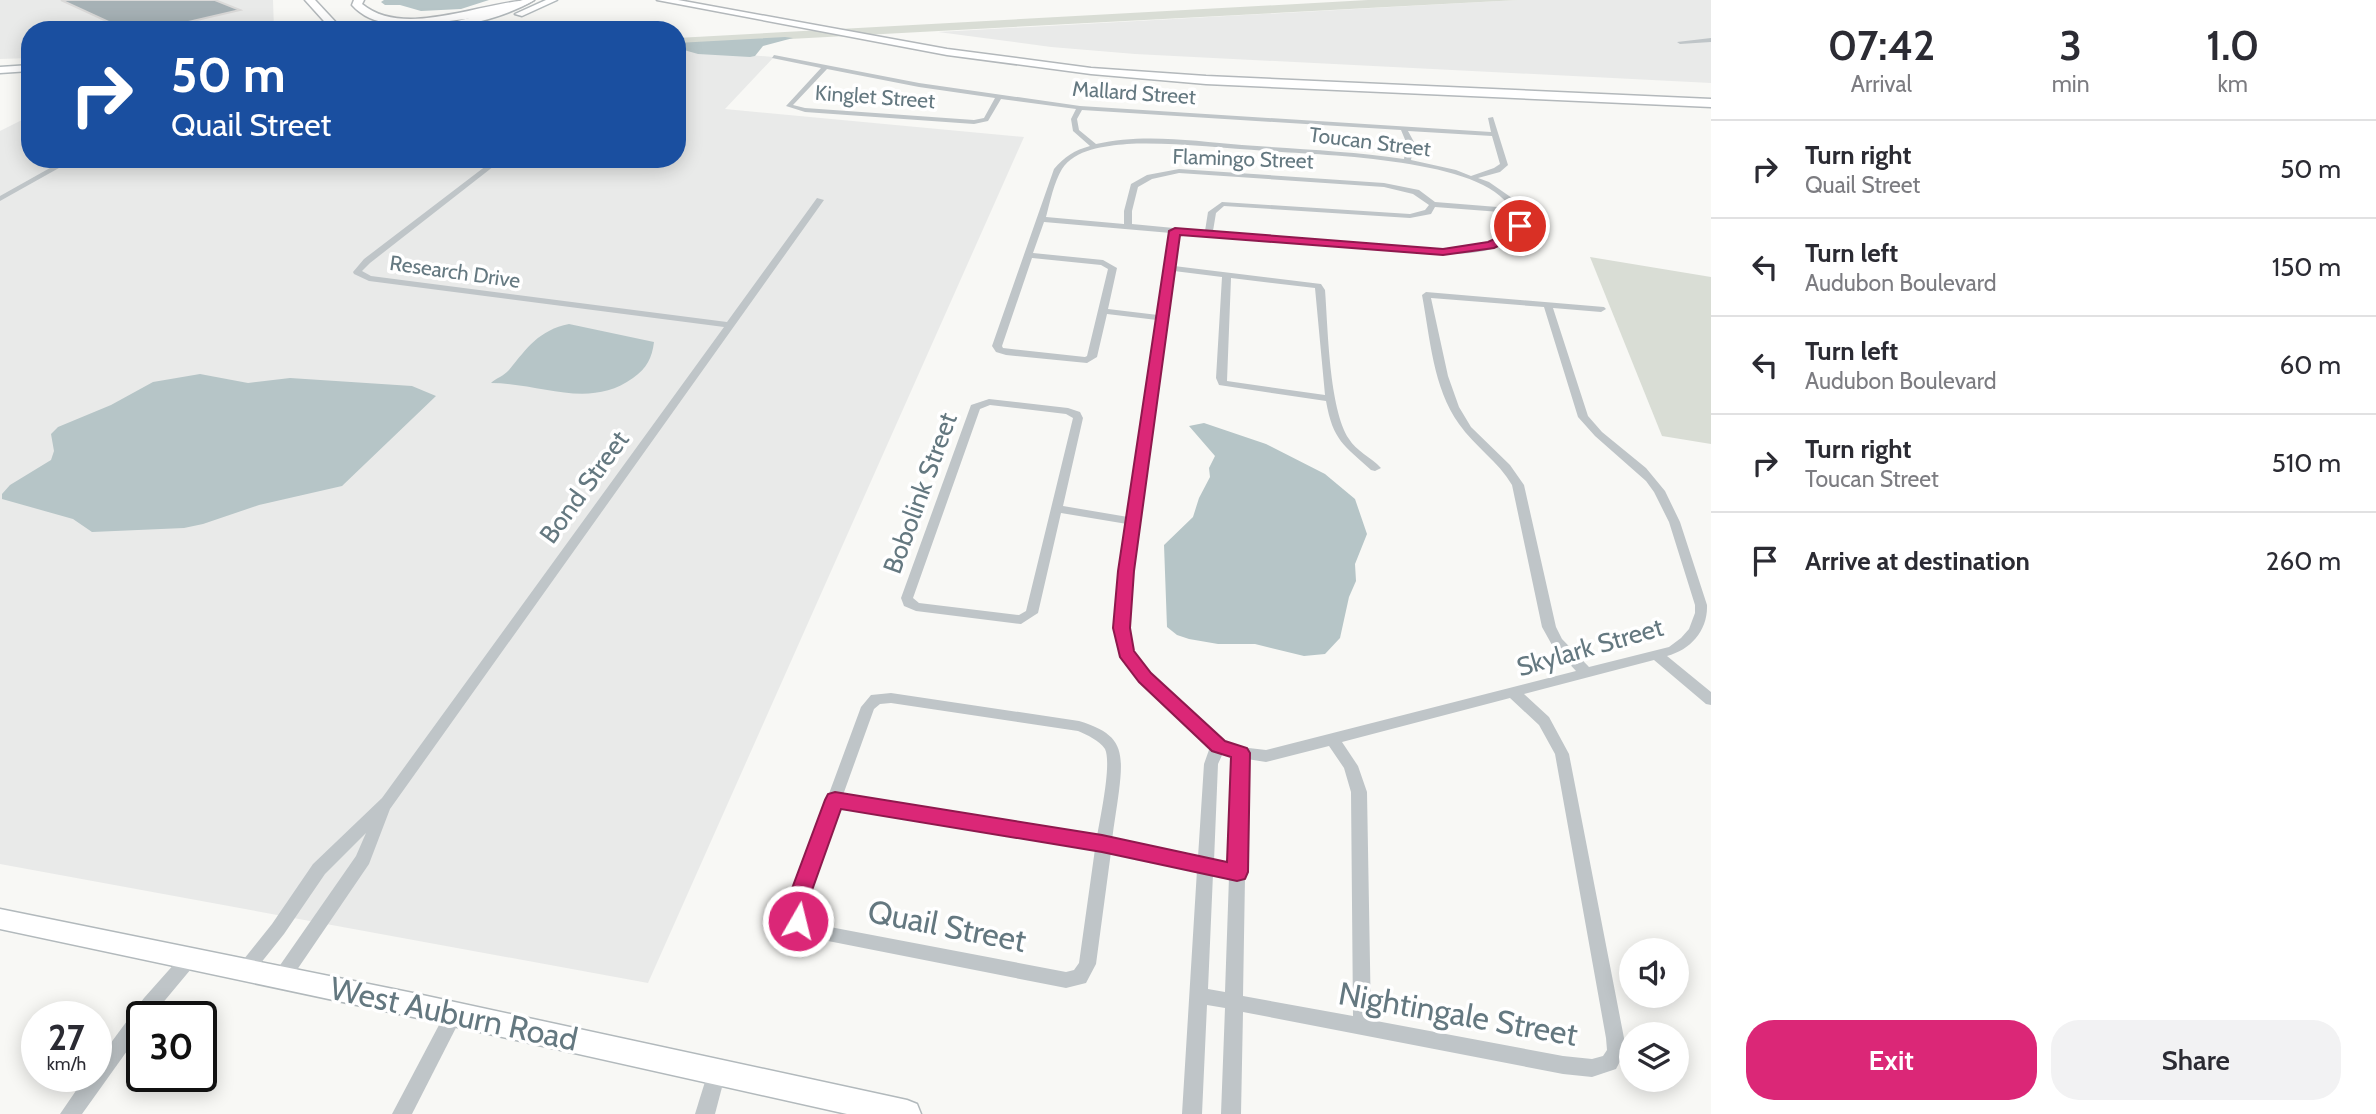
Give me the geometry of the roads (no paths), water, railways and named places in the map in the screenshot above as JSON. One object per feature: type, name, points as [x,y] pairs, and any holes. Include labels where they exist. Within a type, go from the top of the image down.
[{"type":"highway","points":[[310,0],[330,21]]},
{"type":"highway","points":[[358,4],[367,14],[383,18],[437,20],[484,13],[530,0]]},
{"type":"highway","points":[[662,0],[992,59],[1148,76],[1711,103]]},
{"type":"highway","points":[[704,0],[1015,54],[1128,66],[1711,93]]},
{"type":"main road","points":[[465,21],[530,0]]},
{"type":"main road","points":[[496,21],[553,0]]},
{"type":"main road","points":[[0,63],[21,62]]},
{"type":"main road","points":[[0,70],[21,69]]},
{"type":"main road","name":"West Auburn Road","points":[[0,919],[246,969],[907,1114]]},
{"type":"street","points":[[1680,41],[1711,40]]},
{"type":"street","name":"Mallard Street","points":[[774,57],[999,97],[1080,108],[1495,134]]},
{"type":"street","name":"Kinglet Street","points":[[825,67],[789,106],[805,110],[979,122],[986,120],[999,97]]},
{"type":"street","points":[[1080,108],[1074,119],[1076,131],[1096,147]]},
{"type":"street","points":[[1471,178],[1504,166],[1491,118]]},
{"type":"street","points":[[1149,128],[1152,141]]},
{"type":"street","points":[[1404,129],[1410,142],[1407,160]]},
{"type":"street","name":"Toucan Street","points":[[1104,311],[1092,357],[1087,360],[999,349],[1058,169],[1080,152],[1096,147],[1152,141],[1407,160],[1471,178],[1506,198],[1518,211]]},
{"type":"street","points":[[0,199],[56,168]]},
{"type":"street","name":"Research Drive","points":[[488,168],[367,261],[358,272],[369,278],[730,326]]},
{"type":"street","name":"Flamingo Street","points":[[1128,227],[1128,211],[1134,186],[1150,177],[1179,171],[1384,185],[1416,192],[1433,204],[1518,211]]},
{"type":"street","name":"Bond Street","points":[[246,969],[319,870],[387,802],[820,200]]},
{"type":"street","name":"Flamingo Street","points":[[1209,234],[1212,212],[1222,204],[1410,216],[1424,214],[1432,209],[1433,204]]},
{"type":"street","points":[[1042,219],[1398,250],[1459,251],[1482,248],[1512,236],[1520,226],[1518,211]]},
{"type":"street","points":[[1175,231],[1133,521],[1122,618],[1126,652],[1145,678],[1219,746],[1211,764],[1192,1114]]},
{"type":"street","points":[[1030,255],[1110,265],[1113,268],[1104,311],[1162,318]]},
{"type":"street","points":[[1168,268],[1311,284],[1321,290],[1331,399],[1342,438],[1375,468]]},
{"type":"street","points":[[1227,275],[1221,378],[1223,383],[1331,399]]},
{"type":"street","points":[[1587,674],[1567,656],[1552,634],[1518,485],[1508,469],[1463,422],[1451,400],[1426,295],[1601,309]]},
{"type":"street","name":"Skylark Street","points":[[1219,746],[1240,753],[1273,755],[1657,655],[1673,650],[1689,640],[1700,621],[1701,604],[1669,512],[1656,487],[1638,466],[1595,431],[1580,411],[1548,305]]},
{"type":"street","name":"Bobolink Street","points":[[980,403],[1076,414],[1057,509],[1032,613],[1027,619],[972,615],[909,603],[907,598],[975,407],[980,403]]},
{"type":"street","points":[[1057,509],[1133,521]]},
{"type":"street","points":[[1657,655],[1711,699]]},
{"type":"street","name":"Nightingale Street","points":[[1197,995],[1563,1065],[1592,1068],[1609,1063],[1616,1052],[1615,1038],[1562,754],[1544,721],[1513,692]]},
{"type":"street","name":"Quail Street","points":[[891,698],[1079,726],[1102,735],[1115,752],[1087,964],[1080,976],[1066,979],[828,934],[798,921],[794,910],[835,800],[868,707],[876,699],[891,698]]},
{"type":"street","points":[[1331,738],[1351,766],[1359,792],[1362,1028]]},
{"type":"street","points":[[1231,1114],[1240,753]]},
{"type":"street","points":[[835,800],[1102,844],[1237,872]]},
{"type":"street","name":"Bond Street","points":[[282,977],[363,859],[387,802]]},
{"type":"street","points":[[70,1114],[149,1004],[190,958]]},
{"type":"street","points":[[402,1114],[454,1014]]},
{"type":"street","points":[[705,1114],[718,1072]]}]
